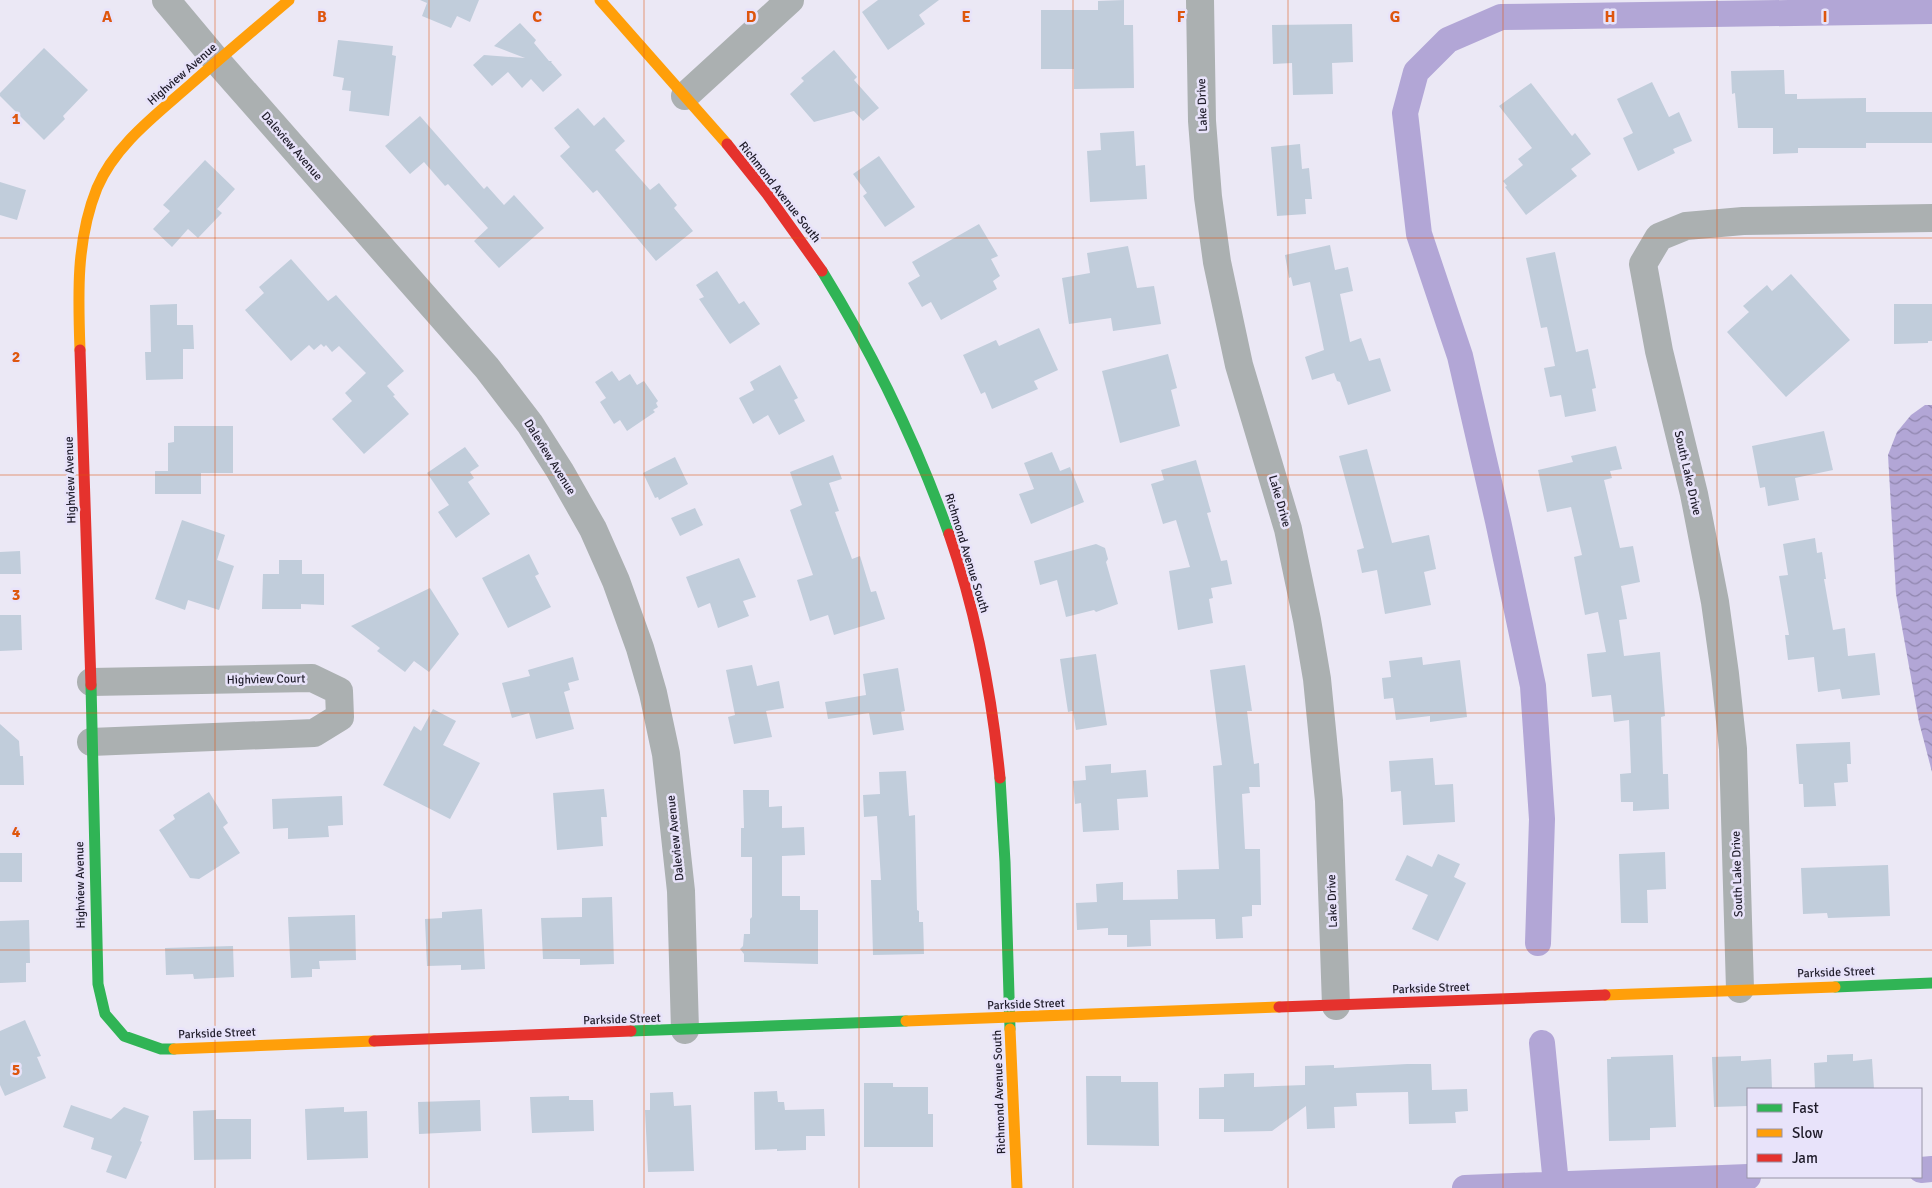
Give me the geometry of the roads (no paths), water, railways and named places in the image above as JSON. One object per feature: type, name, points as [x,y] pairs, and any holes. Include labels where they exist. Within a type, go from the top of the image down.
[{"type":"street","name":"Daleview Avenue","points":[[166,0],[217,61],[487,368],[530,424],[593,529],[616,581],[640,648],[653,693],[666,754],[681,892],[685,1030]]},
{"type":"street","name":"Highview Avenue","points":[[124,1036],[105,1014],[98,984],[96,955],[78,283],[81,247],[86,220],[99,185],[115,159],[146,123],[289,0]]},
{"type":"street","name":"Richmond Avenue South","points":[[600,0],[685,96],[765,191],[816,261],[864,340],[905,421],[939,504],[954,547],[978,636],[994,728],[1001,787],[1017,1188]]},
{"type":"street","points":[[685,96],[790,0]]},
{"type":"street","name":"Lake Drive","points":[[1200,0],[1202,121],[1208,196],[1217,262],[1239,365],[1288,529],[1317,679],[1329,801],[1336,1006]]},
{"type":"street","name":"South Lake Drive","points":[[1740,989],[1733,749],[1725,674],[1715,602],[1694,494],[1659,351],[1643,264],[1659,237],[1686,226],[1744,221],[1932,218]]},
{"type":"street","name":"Highview Court","points":[[90,682],[312,678],[339,691],[340,717],[314,733],[90,742]]},
{"type":"street","name":"Parkside Street","points":[[124,1036],[161,1049],[1932,983]]},
{"type":"water","points":[[1925,405],[1932,405],[1932,772],[1919,722],[1896,594],[1888,455],[1897,432],[1911,415]]},
{"type":"waterway","points":[[1538,943],[1542,819],[1533,686],[1460,356],[1419,234],[1405,113],[1416,72],[1448,40],[1501,17],[1932,11]]},
{"type":"waterway","points":[[1542,1043],[1556,1184]]},
{"type":"waterway","points":[[1922,1170],[1932,1169]]},
{"type":"waterway","points":[[1465,1188],[1747,1177]]}]
